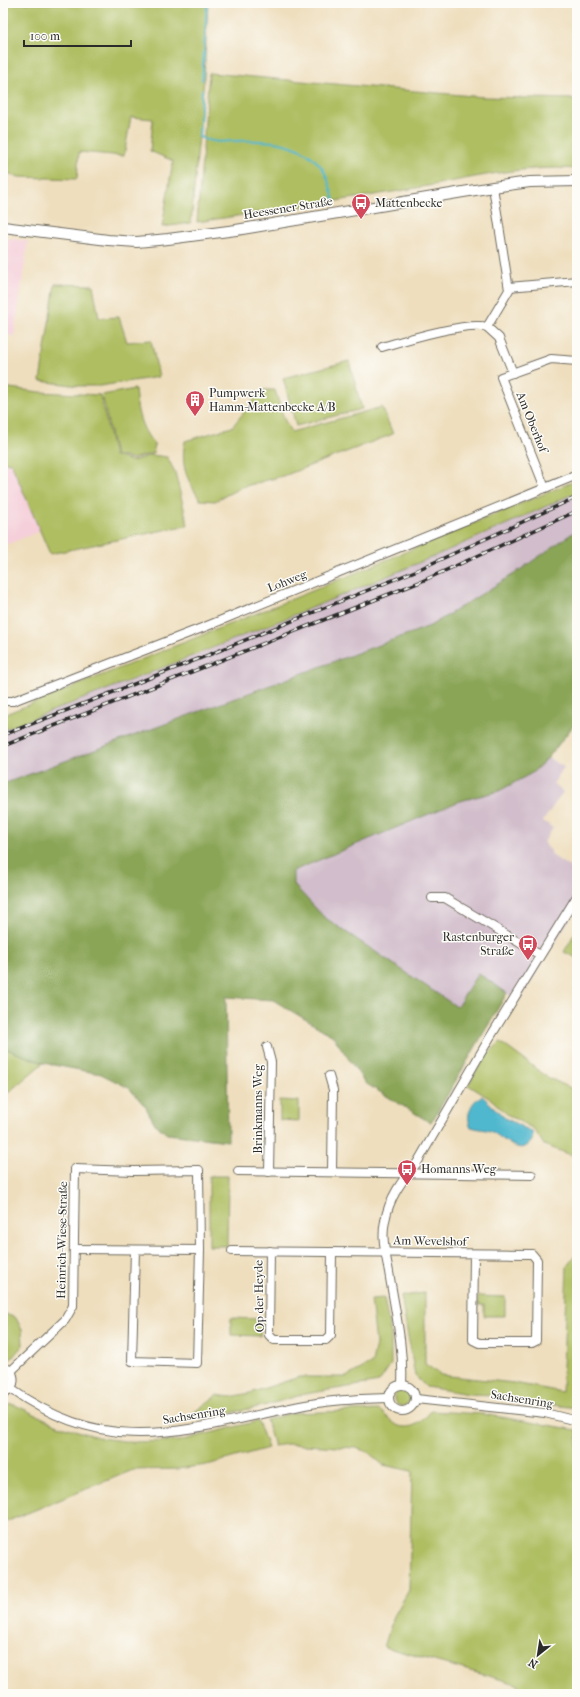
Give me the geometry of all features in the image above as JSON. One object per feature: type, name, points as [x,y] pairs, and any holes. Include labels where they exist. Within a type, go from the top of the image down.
[{"type":"main road","name":"Heessener Straße","points":[[3,227],[108,240],[137,242],[168,239],[360,210],[493,187],[530,182],[577,181]]},
{"type":"street","points":[[487,327],[507,294],[509,287],[493,187]]},
{"type":"street","points":[[509,287],[577,281]]},
{"type":"street","points":[[382,346],[462,326],[476,325],[487,327],[499,338],[513,373]]},
{"type":"street","name":"Am Oberhof","points":[[545,488],[501,377],[551,359],[577,361]]},
{"type":"street","name":"Lohweg","points":[[3,701],[13,701],[192,632],[577,475]]},
{"type":"street","points":[[402,1384],[403,1358],[385,1253],[384,1234],[388,1211],[401,1182],[417,1163],[477,1059],[577,896]]},
{"type":"street","points":[[432,898],[445,898],[540,955]]},
{"type":"street","name":"Brinkmanns Weg","points":[[267,1047],[271,1062],[269,1172]]},
{"type":"street","points":[[329,1076],[333,1090],[332,1172]]},
{"type":"street","name":"Heinrich-Wiese-Straße","points":[[11,1371],[66,1320],[73,1306],[75,1169],[134,1171],[199,1170],[200,1250]]},
{"type":"street","points":[[238,1171],[532,1175]]},
{"type":"street","points":[[75,1249],[200,1250],[197,1363],[132,1361],[135,1250]]},
{"type":"street","name":"Op der Heyde","points":[[232,1251],[385,1253]]},
{"type":"street","name":"Op der Heyde","points":[[270,1251],[269,1335],[274,1340],[326,1340],[332,1335],[332,1252]]},
{"type":"street","name":"Am Wevelshof","points":[[385,1253],[532,1254],[536,1256],[536,1341],[532,1343],[479,1343],[473,1340],[474,1254]]},
{"type":"street","points":[[3,1366],[11,1371],[14,1381],[11,1389],[3,1393]]},
{"type":"street","points":[[402,1384],[412,1389],[416,1398],[413,1406],[402,1412],[391,1406],[389,1398],[393,1388],[402,1384]]},
{"type":"street","name":"Sachsenring","points":[[11,1389],[33,1404],[67,1420],[106,1431],[136,1434],[201,1428],[316,1403],[352,1399],[389,1398]]},
{"type":"street","name":"Sachsenring","points":[[416,1398],[537,1412],[577,1421]]},
{"type":"shaded area","points":[[3,238],[28,241],[14,336],[3,334]]},
{"type":"shaded area","points":[[3,462],[11,463],[40,531],[3,546]]},
{"type":"shaded area","points":[[577,492],[577,530],[514,574],[430,626],[3,784],[3,730],[205,652],[478,538]]},
{"type":"shaded area","points":[[548,758],[564,767],[553,784],[563,792],[543,821],[553,828],[544,842],[553,856],[577,872],[577,907],[519,1001],[478,974],[457,1007],[324,917],[293,884],[293,871],[460,801],[499,791],[532,773]]},
{"type":"green space","points":[[3,3],[208,3],[204,79],[191,223],[162,227],[173,161],[150,151],[153,119],[131,117],[124,156],[79,152],[77,179],[19,177],[7,173],[7,157],[3,157]]},
{"type":"green space","points":[[209,73],[484,97],[577,99],[577,169],[556,168],[515,171],[197,222]]},
{"type":"green space","points":[[55,284],[93,285],[99,318],[119,317],[127,342],[151,340],[159,377],[100,386],[79,386],[40,381]]},
{"type":"green space","points":[[349,361],[362,409],[296,426],[283,378]]},
{"type":"green space","points":[[3,387],[39,392],[100,395],[114,456],[132,461],[151,455],[167,457],[175,472],[188,525],[50,554],[11,463],[3,462]]},
{"type":"green space","points":[[135,389],[140,419],[150,439],[155,445],[153,453],[132,459],[115,455],[102,395]]},
{"type":"green space","points":[[262,390],[275,390],[284,419],[291,432],[382,407],[393,434],[286,475],[242,487],[215,501],[200,500],[191,486],[184,466],[183,458],[185,441],[232,427]]},
{"type":"green space","points":[[577,480],[577,492],[435,556],[220,645],[3,730],[3,715],[307,593]]},
{"type":"green space","points":[[577,530],[577,721],[548,758],[532,773],[499,791],[460,801],[293,871],[293,884],[324,917],[457,1007],[478,973],[507,993],[431,1123],[365,1083],[333,1036],[273,1000],[226,997],[228,1141],[167,1134],[155,1124],[145,1106],[129,1088],[101,1074],[43,1063],[3,1048],[3,784],[430,626],[514,574]]},
{"type":"green space","points":[[577,929],[577,958],[564,952]]},
{"type":"green space","points":[[500,1042],[549,1078],[577,1091],[577,1157],[544,1145],[534,1129],[508,1115],[492,1100],[468,1085],[484,1058]]},
{"type":"green space","points":[[3,1048],[43,1063],[3,1097]]},
{"type":"green space","points":[[280,1100],[299,1101],[299,1121],[280,1120]]},
{"type":"green space","points":[[209,1176],[228,1176],[227,1246],[209,1246]]},
{"type":"green space","points":[[577,1253],[577,1408],[526,1402],[496,1395],[469,1394],[426,1387],[415,1376],[401,1296],[425,1293],[425,1364],[441,1375],[514,1383],[562,1392],[567,1266]]},
{"type":"green space","points":[[478,1296],[505,1297],[505,1316],[484,1316],[484,1305],[478,1305]]},
{"type":"green space","points":[[384,1298],[391,1336],[391,1364],[379,1382],[305,1394],[263,1406],[201,1419],[192,1414],[217,1395],[230,1397],[250,1393],[299,1377],[346,1377],[372,1363],[376,1344],[371,1299]]},
{"type":"green space","points":[[3,1313],[16,1318],[22,1330],[23,1345],[11,1359],[3,1359]]},
{"type":"green space","points":[[231,1318],[261,1319],[260,1336],[231,1335]]},
{"type":"green space","points":[[399,1390],[405,1390],[410,1395],[408,1404],[405,1406],[399,1406],[394,1401],[394,1395]]},
{"type":"green space","points":[[3,1404],[15,1405],[58,1425],[101,1438],[131,1442],[179,1441],[258,1421],[268,1448],[207,1465],[177,1469],[133,1470],[3,1523]]},
{"type":"green space","points":[[379,1410],[396,1425],[404,1427],[417,1424],[431,1411],[483,1414],[577,1430],[577,1694],[519,1694],[517,1684],[384,1647],[394,1616],[409,1590],[412,1471],[383,1465],[368,1452],[356,1448],[288,1444],[274,1446],[266,1420],[292,1413]]},
{"type":"water","points":[[482,1096],[505,1118],[532,1132],[533,1136],[531,1142],[524,1147],[519,1148],[509,1144],[490,1131],[471,1127],[469,1123],[470,1109],[475,1101]]},
{"type":"waterway","name":"Mattenbecke","points":[[202,80],[207,3]]},
{"type":"waterway","name":"Mattenbecke","points":[[202,90],[199,137],[217,142],[272,142],[296,148],[306,153],[316,161],[324,171],[334,200]]},
{"type":"railway","points":[[3,735],[206,656],[415,571],[577,497]]},
{"type":"railway","points":[[3,746],[420,582],[577,511]]},
{"type":"place","name":"Mattenbecke","points":[[361,220]]},
{"type":"place","name":"Pumpwerk Hamm-Mattenbecke A/B","points":[[195,417]]},
{"type":"place","name":"Rastenburger Straße","points":[[528,961]]},
{"type":"place","name":"Homanns Weg","points":[[407,1186]]}]
